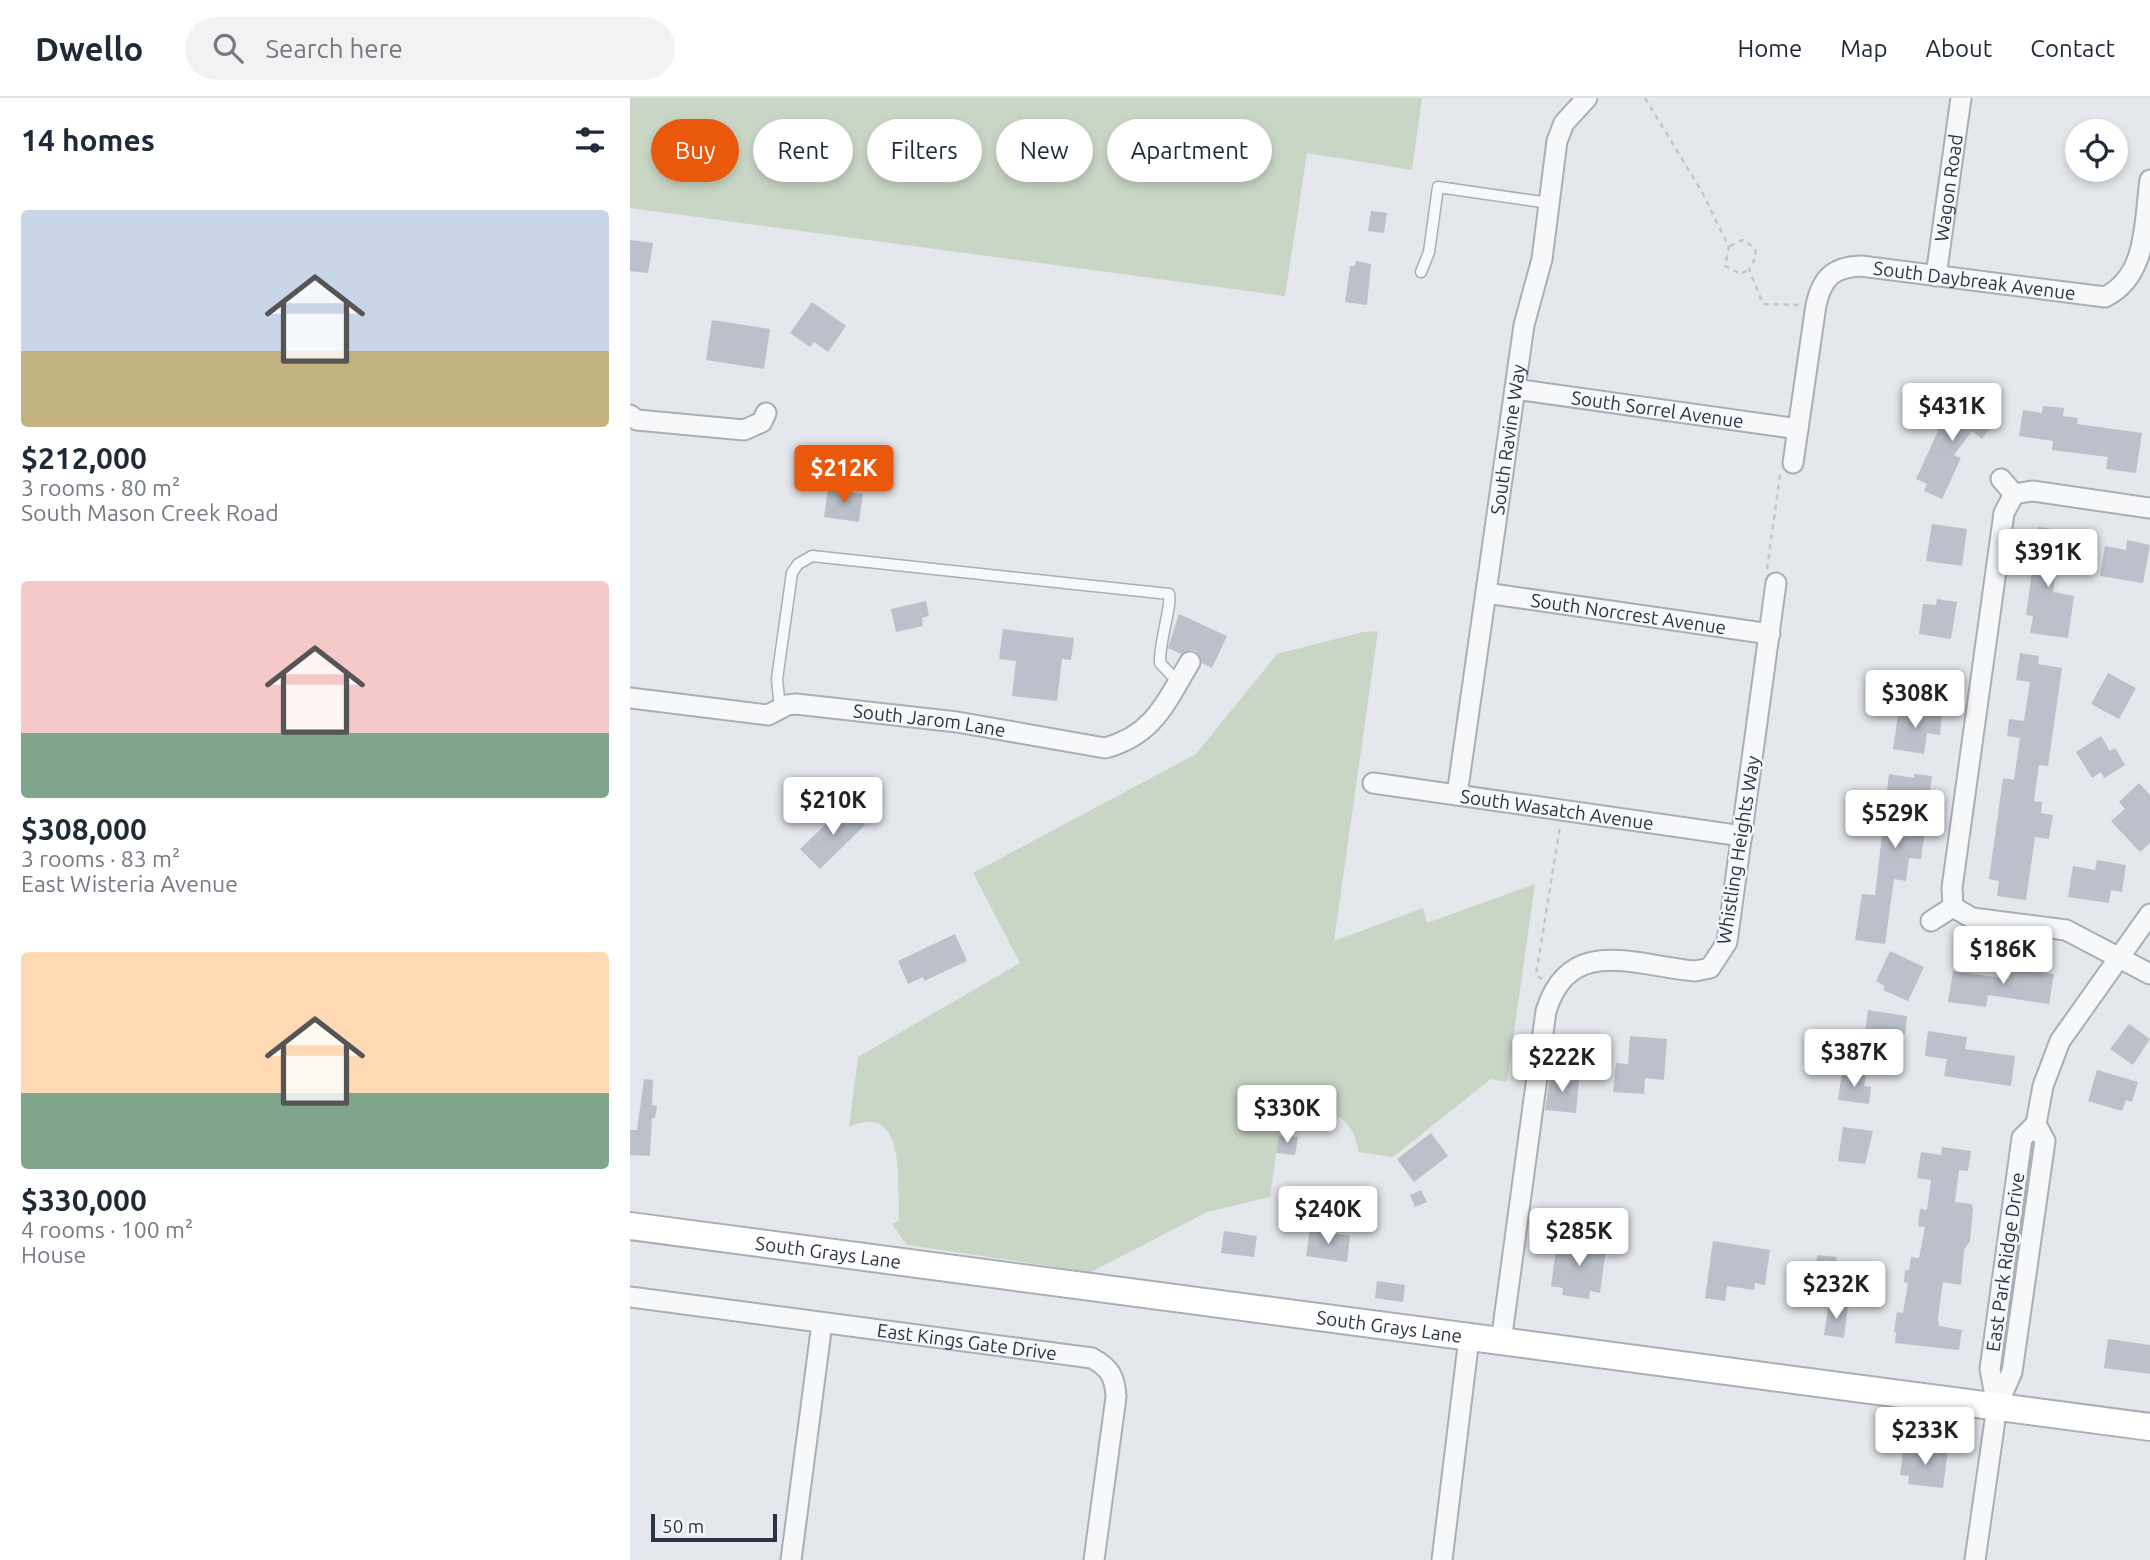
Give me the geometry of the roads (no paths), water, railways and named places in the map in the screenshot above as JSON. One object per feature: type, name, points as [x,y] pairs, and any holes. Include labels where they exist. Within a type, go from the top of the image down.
[{"type":"street","name":"South Ravine Way","points":[[1457,795],[1524,325],[1542,259],[1557,141],[1564,123],[1587,98]]},
{"type":"street","name":"Wagon Road","points":[[1936,276],[1961,98]]},
{"type":"street","name":"South Daybreak Avenue","points":[[1798,429],[1816,305],[1820,288],[1828,275],[1843,266],[1861,266],[2105,297],[2120,290],[2134,273],[2140,255],[2150,180]]},
{"type":"street","name":"South Sorrel Avenue","points":[[1515,389],[1798,429]]},
{"type":"street","points":[[630,415],[637,420],[744,430],[762,422],[766,414]]},
{"type":"street","points":[[1793,463],[1798,429]]},
{"type":"street","points":[[1953,907],[1952,888],[2008,486],[2150,508]]},
{"type":"street","name":"Whistling Heights Way","points":[[1501,1342],[1546,1011],[1556,989],[1578,966],[1596,959],[1677,970],[1710,968],[1727,942],[1776,583]]},
{"type":"street","name":"South Norcrest Avenue","points":[[1486,593],[1770,634]]},
{"type":"street","name":"South Jarom Lane","points":[[630,698],[768,715],[780,708],[796,704],[957,722],[1105,748],[1128,742],[1153,722],[1191,662]]},
{"type":"street","name":"South Wasatch Avenue","points":[[1373,783],[1742,836]]},
{"type":"street","points":[[1931,921],[1953,907]]},
{"type":"street","points":[[1953,907],[1972,918],[2066,930],[2150,975]]},
{"type":"street","name":"East Park Ridge Drive","points":[[1975,1560],[1997,1406],[2012,1372],[2045,1141],[2036,1124],[2043,1086],[2060,1041],[2150,914]]},
{"type":"street","name":"South Grays Lane","points":[[630,1226],[2150,1427]]},
{"type":"street","name":"East Kings Gate Drive","points":[[630,1297],[1092,1358],[1105,1365],[1115,1379],[1116,1397],[1094,1560]]},
{"type":"street","points":[[791,1560],[822,1323]]},
{"type":"street","points":[[1442,1560],[1469,1338]]},
{"type":"lane","points":[[1422,272],[1429,253],[1438,187],[1549,203]]},
{"type":"lane","points":[[780,708],[777,679],[792,573],[797,564],[812,556],[1169,594],[1171,601],[1161,635],[1160,663],[1178,682]]}]
